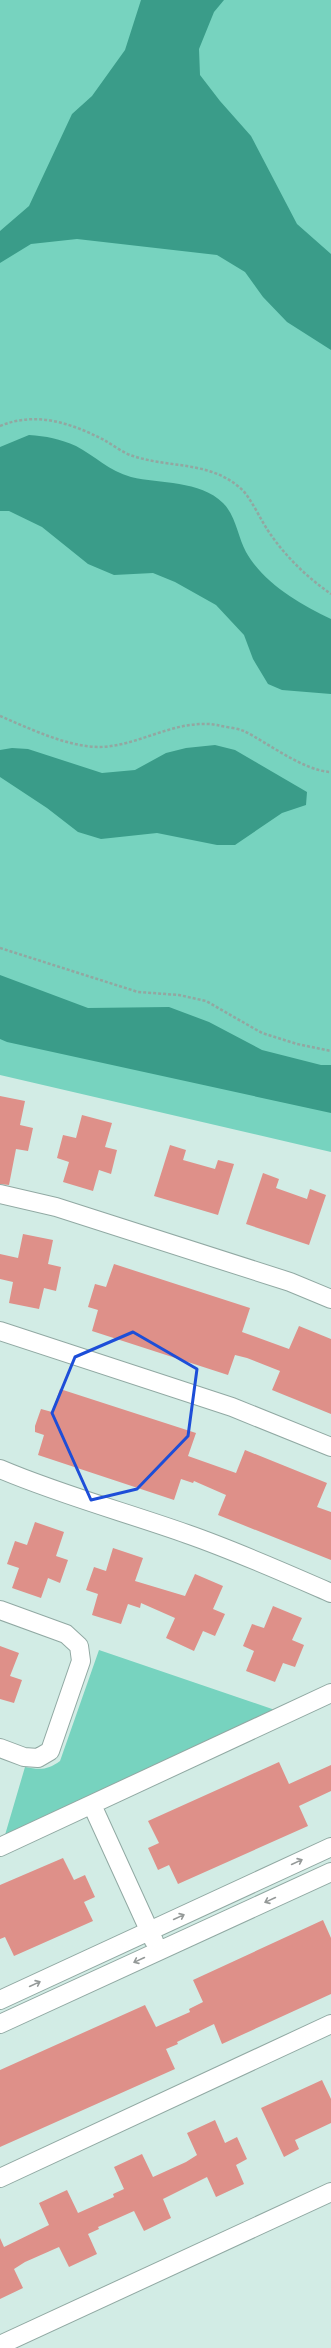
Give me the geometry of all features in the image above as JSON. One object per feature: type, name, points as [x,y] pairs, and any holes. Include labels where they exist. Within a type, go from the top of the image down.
[{"type":"street","points":[[0,1194],[56,1206],[290,1282],[331,1299]]},
{"type":"street","points":[[0,1331],[232,1406],[331,1447]]},
{"type":"street","points":[[0,1469],[44,1487],[187,1534],[257,1560],[331,1593]]},
{"type":"street","points":[[0,1610],[66,1634],[79,1646],[81,1661],[50,1750],[38,1758],[24,1757],[0,1748]]},
{"type":"street","points":[[0,1847],[331,1692]]},
{"type":"street","points":[[92,1804],[159,1951]]},
{"type":"street","points":[[0,2000],[331,1847]]},
{"type":"street","points":[[0,2024],[331,1872]]},
{"type":"street","points":[[0,2178],[331,2024]]},
{"type":"street","points":[[0,2345],[331,2192]]},
{"type":"path","points":[[0,426],[28,418],[65,422],[133,456],[198,467],[223,475],[241,488],[271,535],[293,561],[312,581],[331,594]]},
{"type":"path","points":[[0,716],[46,735],[72,743],[98,747],[126,742],[185,726],[215,725],[242,730],[297,761],[331,772]]},
{"type":"path","points":[[0,948],[138,992],[178,995],[206,1001],[262,1033],[297,1044],[331,1050]]},
{"type":"highlighted area","points":[[133,1332],[197,1369],[188,1436],[137,1489],[91,1500],[52,1413],[75,1357]]},
{"type":"shaded area","points":[[0,0],[331,0],[331,1152],[0,1075]]},
{"type":"shaded area","points":[[141,0],[224,0],[214,12],[199,49],[200,75],[220,101],[251,136],[297,224],[331,254],[331,350],[287,322],[263,297],[245,272],[217,255],[77,239],[31,244],[0,263],[0,231],[29,206],[72,114],[92,96],[125,50]]},
{"type":"shaded area","points":[[29,435],[64,441],[76,446],[123,474],[131,477],[179,484],[203,490],[223,503],[234,520],[246,552],[263,574],[295,600],[331,619],[331,694],[282,690],[268,684],[253,659],[244,635],[216,605],[175,582],[153,573],[114,575],[88,564],[42,527],[9,511],[0,511],[0,447]]},
{"type":"shaded area","points":[[215,745],[235,750],[307,792],[306,805],[282,813],[235,845],[217,845],[157,833],[101,839],[78,832],[47,808],[0,777],[0,750],[12,748],[28,749],[102,773],[135,770],[166,753],[186,748]]},
{"type":"shaded area","points":[[0,975],[88,1008],[169,1007],[209,1022],[262,1050],[321,1065],[331,1065],[331,1113],[7,1042],[0,1039]]},
{"type":"shaded area","points":[[99,1650],[275,1710],[5,1835],[25,1767],[35,1769],[48,1768],[60,1761]]},
{"type":"building","points":[[0,1096],[25,1101],[20,1125],[33,1128],[28,1151],[16,1149],[9,1185],[0,1184]]},
{"type":"building","points":[[82,1115],[112,1123],[105,1147],[117,1150],[111,1174],[99,1170],[93,1191],[63,1182],[69,1162],[57,1158],[63,1135],[76,1138]]},
{"type":"building","points":[[170,1145],[186,1150],[183,1160],[215,1169],[218,1160],[234,1164],[218,1215],[154,1196]]},
{"type":"building","points":[[263,1173],[279,1179],[276,1188],[307,1199],[310,1189],[326,1195],[309,1245],[246,1224]]},
{"type":"building","points":[[23,1234],[53,1240],[48,1264],[61,1267],[56,1291],[44,1288],[39,1309],[9,1303],[13,1282],[0,1279],[0,1254],[18,1258]]},
{"type":"building","points":[[114,1264],[250,1308],[242,1332],[289,1349],[299,1326],[331,1339],[331,1414],[272,1390],[280,1371],[247,1358],[235,1355],[228,1375],[92,1331],[98,1310],[88,1307],[95,1284],[106,1287]]},
{"type":"building","points":[[60,1389],[196,1433],[188,1456],[236,1473],[245,1450],[327,1483],[317,1507],[331,1512],[331,1560],[218,1515],[226,1495],[194,1481],[193,1483],[181,1479],[174,1500],[38,1455],[44,1435],[35,1432],[35,1426],[41,1409],[52,1412]]},
{"type":"building","points":[[35,1522],[64,1532],[56,1556],[68,1560],[60,1583],[48,1578],[41,1598],[12,1588],[19,1568],[7,1564],[15,1541],[27,1545]]},
{"type":"building","points":[[113,1548],[143,1558],[135,1581],[185,1596],[195,1574],[223,1586],[213,1609],[225,1614],[215,1636],[203,1631],[194,1651],[166,1638],[175,1618],[141,1603],[140,1608],[128,1604],[121,1624],[92,1615],[98,1594],[86,1590],[94,1567],[106,1571]]},
{"type":"building","points":[[273,1606],[302,1618],[292,1640],[304,1645],[295,1667],[283,1663],[275,1682],[246,1671],[254,1651],[243,1646],[252,1624],[264,1628]]},
{"type":"building","points":[[0,1646],[19,1653],[10,1676],[22,1680],[14,1703],[0,1699]]},
{"type":"building","points":[[279,1762],[289,1784],[331,1765],[331,1791],[299,1806],[308,1826],[178,1884],[169,1865],[158,1870],[148,1848],[159,1843],[148,1821]]},
{"type":"building","points":[[63,1858],[74,1880],[85,1875],[95,1897],[84,1902],[93,1921],[14,1956],[5,1937],[0,1939],[0,1885]]},
{"type":"building","points":[[323,1920],[331,1938],[331,1994],[222,2044],[214,2024],[166,2049],[175,2069],[0,2147],[0,2070],[145,2005],[156,2027],[190,2012],[189,2009],[203,2002],[193,1980]]},
{"type":"building","points":[[322,2080],[331,2099],[331,2123],[295,2140],[299,2149],[284,2157],[261,2108]]},
{"type":"building","points":[[215,2120],[225,2143],[237,2137],[247,2159],[236,2165],[244,2184],[216,2197],[207,2177],[163,2199],[171,2218],[144,2231],[134,2211],[98,2227],[99,2229],[88,2234],[97,2254],[69,2267],[59,2247],[25,2262],[14,2269],[23,2288],[0,2299],[0,2238],[4,2247],[49,2225],[39,2203],[67,2190],[78,2213],[114,2197],[113,2194],[124,2189],[114,2167],[142,2154],[153,2177],[186,2162],[197,2155],[187,2133]]}]
